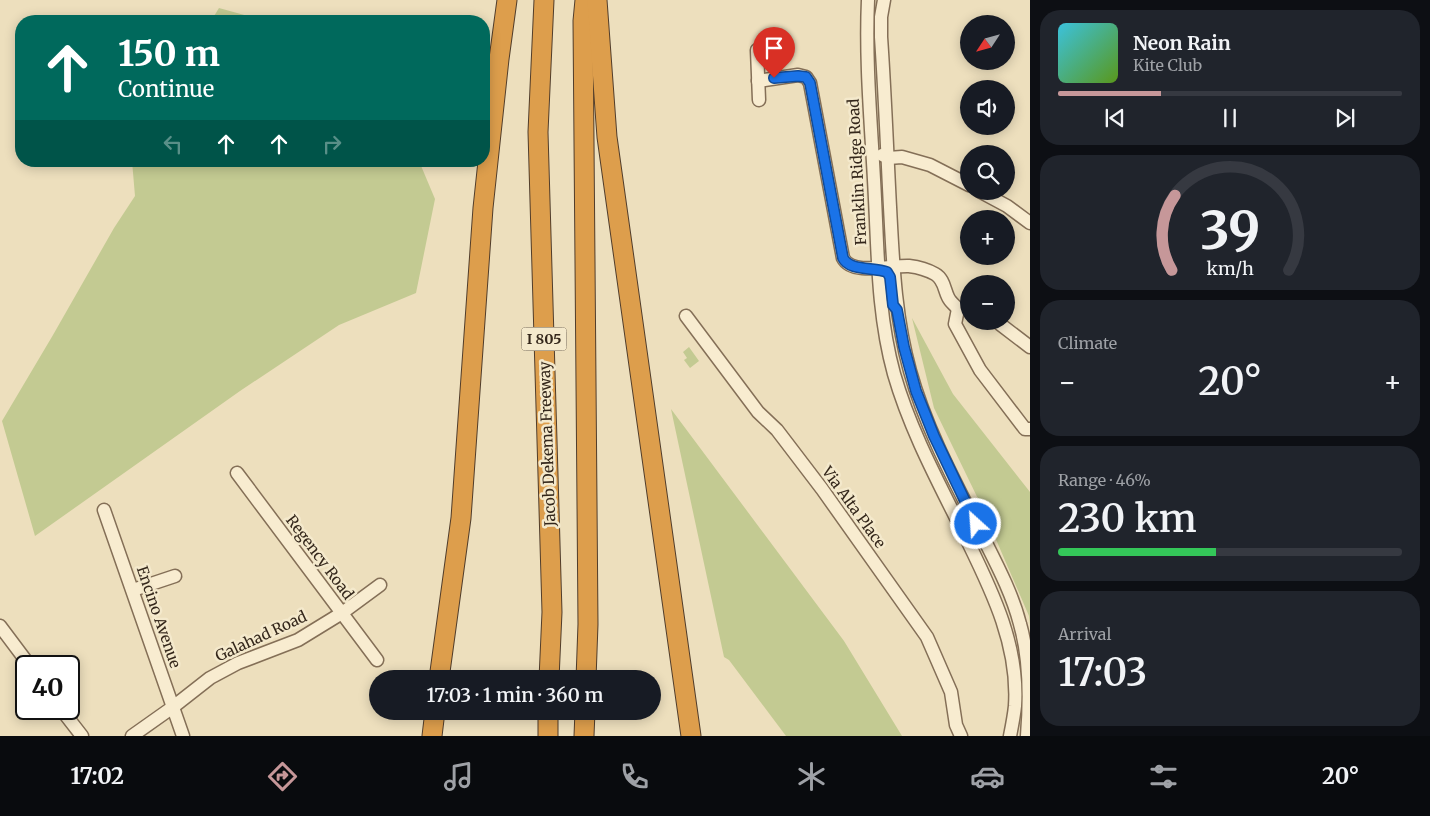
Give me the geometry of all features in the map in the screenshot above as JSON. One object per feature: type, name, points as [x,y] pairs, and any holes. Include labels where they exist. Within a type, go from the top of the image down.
[{"type":"highway","points":[[490,143],[507,0]]},
{"type":"highway","name":"Jacob Dekema Freeway","points":[[544,0],[538,132],[552,612],[550,670]]},
{"type":"highway","name":"I 805","points":[[585,0],[583,31],[588,614],[586,670]]},
{"type":"highway","points":[[597,0],[606,137],[691,736]]},
{"type":"highway","points":[[440,670],[461,518],[487,167]]},
{"type":"highway","points":[[432,736],[434,720]]},
{"type":"highway","points":[[548,720],[548,736]]},
{"type":"highway","points":[[584,736],[585,720]]},
{"type":"street","name":"Franklin Ridge Road","points":[[868,0],[870,113],[877,268],[887,344],[908,416],[988,584],[1003,625],[1012,663],[1014,684],[1015,705],[1010,736]]},
{"type":"street","points":[[879,0],[881,17]]},
{"type":"street","name":"Franklin Ridge Road","points":[[884,0],[881,17],[893,268],[897,310],[910,371],[924,412],[969,510],[1004,580],[1020,624],[1026,654],[1028,680],[1027,736]]},
{"type":"street","points":[[757,50],[759,100]]},
{"type":"street","points":[[758,81],[798,76],[806,77],[810,83],[845,262],[851,266],[877,268],[909,266],[935,274],[940,278],[948,298],[960,307]]},
{"type":"street","points":[[870,113],[875,120],[879,150],[883,156],[888,158],[902,157],[930,164],[960,180]]},
{"type":"street","points":[[996,200],[1030,223]]},
{"type":"street","points":[[876,218],[882,232],[884,262],[893,268]]},
{"type":"street","points":[[877,268],[887,272],[890,277],[893,305],[897,310]]},
{"type":"street","points":[[960,315],[955,324],[980,370],[1024,430],[1030,429]]},
{"type":"street","name":"Via Alta Place","points":[[686,316],[758,412],[777,430],[822,489],[927,637],[951,692],[956,724],[961,736]]},
{"type":"street","points":[[1008,330],[1030,347]]},
{"type":"street","name":"Regency Road","points":[[237,473],[377,660]]},
{"type":"street","name":"Encino Avenue","points":[[104,510],[183,736]]},
{"type":"street","points":[[133,590],[175,576]]},
{"type":"street","name":"Galahad Road","points":[[132,736],[210,678],[238,663],[298,640],[342,613],[380,586]]},
{"type":"street","points":[[0,626],[22,655]]},
{"type":"street","points":[[70,720],[82,736]]},
{"type":"green space","points":[[219,8],[244,15],[215,15]]},
{"type":"green space","points":[[133,167],[422,167],[435,199],[416,293],[339,325],[240,391],[35,536],[2,421],[114,228],[135,196]]},
{"type":"green space","points":[[912,318],[953,394],[1030,492],[1030,625],[1029,616],[982,507],[934,408]]},
{"type":"green space","points":[[689,347],[699,361],[690,368],[684,360],[687,358],[683,352]]},
{"type":"green space","points":[[671,409],[844,641],[902,736],[786,736],[729,660],[724,657]]},
{"type":"route","points":[[774,78],[806,77],[810,83],[843,258],[851,266],[877,268],[887,272],[890,277],[893,305],[897,310],[904,347],[916,391],[934,436],[976,524]]}]
